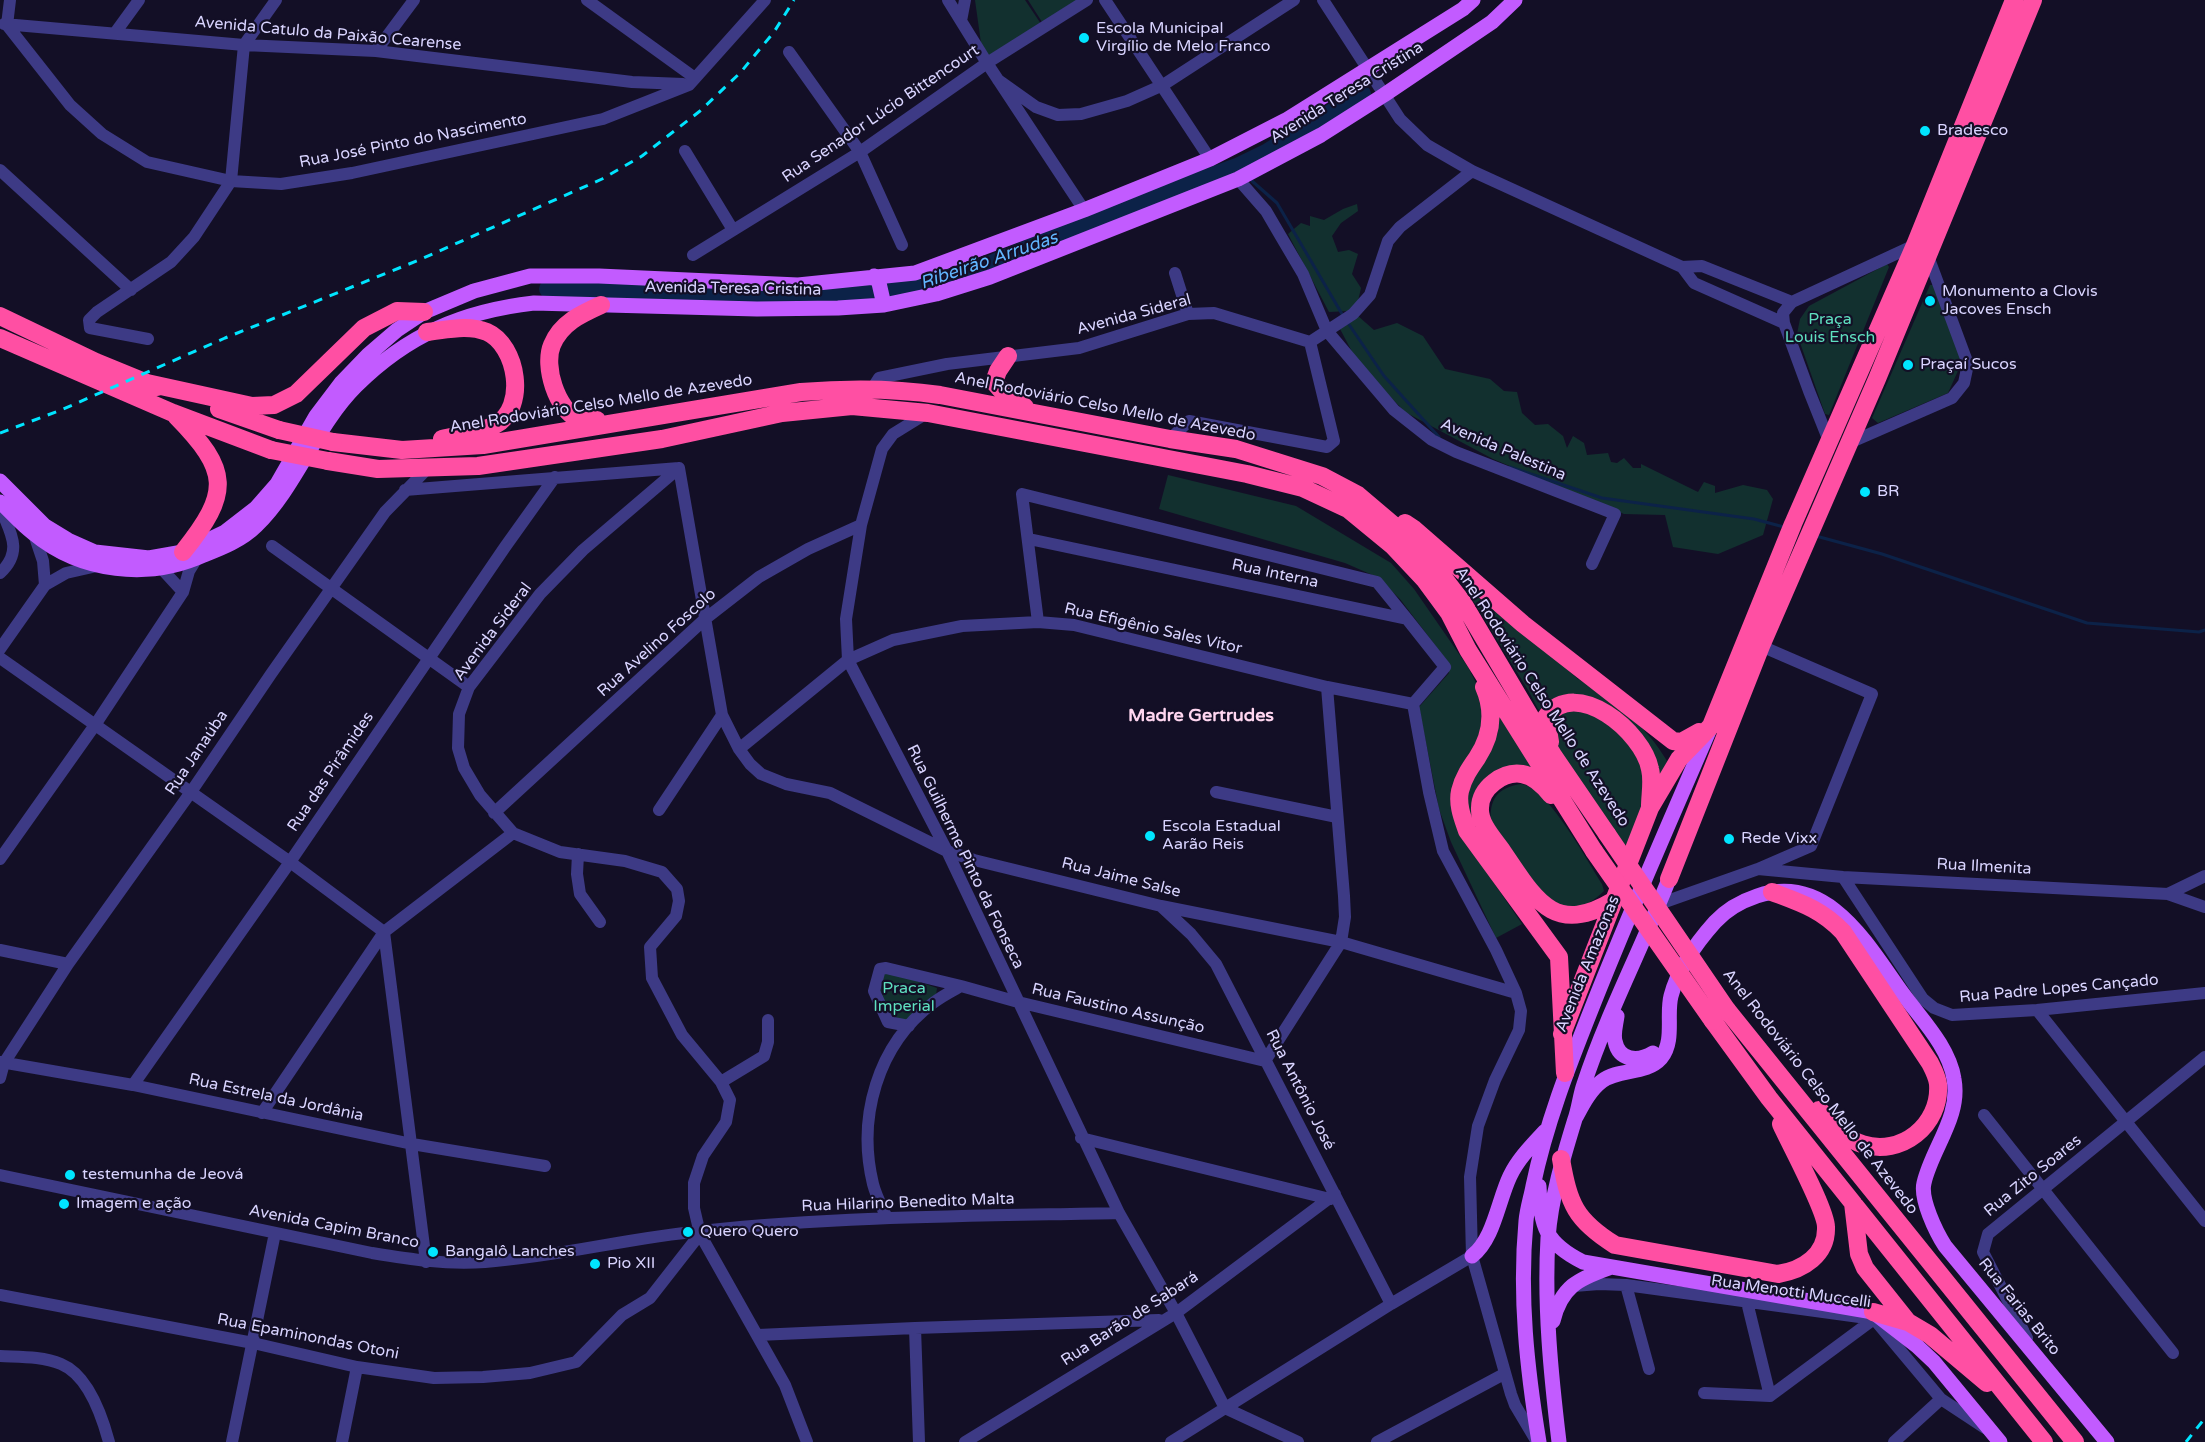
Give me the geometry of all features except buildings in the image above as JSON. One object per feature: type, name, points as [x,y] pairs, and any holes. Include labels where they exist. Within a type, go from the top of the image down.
[{"type":"highway","points":[[1669,879],[1761,646],[1849,443],[2014,0]]},
{"type":"highway","points":[[1922,250],[2033,0]]},
{"type":"highway","name":"Avenida Amazonas","points":[[1711,726],[1829,441],[1922,250]]},
{"type":"highway","points":[[601,305],[571,320],[551,346],[550,366],[557,395],[562,405],[578,419],[584,421],[638,420]]},
{"type":"highway","points":[[147,384],[252,406],[274,405],[296,394],[364,328],[396,311],[424,312]]},
{"type":"highway","name":"Anel Rodoviário Celso Mello de Azevedo","points":[[0,316],[147,384],[279,430],[333,442],[402,450],[483,445],[801,392],[850,388],[906,390],[1236,449],[1322,476],[1358,495],[1404,534],[1436,568],[1463,603],[1553,755],[1607,834],[1769,1098],[2044,1442]]},
{"type":"highway","points":[[402,450],[496,425],[507,414],[513,398],[516,382],[513,363],[499,339],[486,331],[468,327],[427,332]]},
{"type":"highway","name":"Anel Rodoviário Celso Mello de Azevedo","points":[[0,338],[173,413],[271,450],[378,469],[478,466],[662,438],[782,413],[852,406],[928,413],[1247,474],[1303,488],[1348,509],[1393,546],[1424,579],[1449,613],[1468,650],[1590,845],[1720,1015],[1778,1072],[2070,1436]]},
{"type":"highway","points":[[1008,356],[994,382],[1000,389],[1034,412]]},
{"type":"highway","points":[[173,413],[209,454],[219,482],[216,503],[190,555]]},
{"type":"highway","points":[[1358,495],[1414,529],[1523,624],[1673,741],[1681,742],[1711,726]]},
{"type":"highway","points":[[1468,650],[1488,696],[1491,727],[1488,738],[1467,773],[1460,790],[1462,815],[1467,831],[1559,957],[1565,1073]]},
{"type":"highway","points":[[1553,755],[1546,726],[1546,717],[1551,710],[1562,703],[1575,701],[1600,710],[1619,723],[1631,735],[1646,757],[1650,769],[1650,808]]},
{"type":"highway","points":[[1562,1034],[1650,808],[1679,759],[1711,726]]},
{"type":"highway","points":[[1590,845],[1545,787],[1523,774],[1501,777],[1483,795],[1480,808],[1483,823],[1531,893],[1549,909],[1570,916],[1588,914],[1613,902]]},
{"type":"highway","points":[[1772,892],[1817,910],[1828,917],[1843,933],[1930,1062],[1937,1078],[1937,1102],[1927,1123],[1918,1134],[1906,1141],[1886,1147],[1868,1145],[1850,1138],[1778,1072]]},
{"type":"highway","points":[[1562,1159],[1568,1195],[1581,1218],[1595,1232],[1615,1245],[1778,1274],[1794,1271],[1814,1258],[1822,1248],[1827,1225],[1769,1098]]},
{"type":"highway","points":[[1852,1202],[1859,1254],[1865,1268],[1908,1322]]},
{"type":"highway","points":[[1874,1316],[1908,1322],[1930,1335],[2020,1411]]},
{"type":"highway","points":[[2070,1436],[2086,1442]]},
{"type":"main road","name":"Avenida Teresa Cristina","points":[[0,481],[45,526],[68,540],[95,552],[149,558],[190,555],[256,508],[277,484],[316,416],[341,383],[397,330],[424,312],[474,291],[530,276],[599,276],[798,285],[877,280],[915,273],[1084,210],[1210,159],[1286,120],[1463,9],[1473,0]]},
{"type":"main road","name":"Avenida Teresa Cristina","points":[[0,502],[34,534],[51,545],[97,566],[131,570],[161,568],[190,555],[230,544],[255,527],[286,488],[328,419],[356,386],[386,360],[427,332],[470,315],[499,307],[534,303],[757,309],[838,308],[936,294],[990,277],[1238,179],[1321,135],[1384,95],[1492,22],[1515,0]]},
{"type":"main road","points":[[877,280],[884,302]]},
{"type":"main road","name":"Avenida Amazonas","points":[[1538,1442],[1525,1343],[1523,1291],[1526,1220],[1538,1166],[1565,1073],[1637,896],[1711,726]]},
{"type":"main road","points":[[1559,1442],[1549,1339],[1548,1236],[1562,1159],[1584,1085],[1619,995],[1669,879]]},
{"type":"main road","points":[[1576,1117],[1591,1092],[1602,1081],[1655,1063],[1665,1052],[1671,996],[1685,964],[1699,942],[1723,914],[1744,901],[1772,892]]},
{"type":"main road","name":"Rua Farias Brito","points":[[1772,892],[1791,892],[1810,896],[1844,917],[1860,935],[1943,1048],[1954,1076],[1956,1089],[1953,1108],[1923,1185],[1935,1231],[2106,1442]]},
{"type":"main road","points":[[1619,995],[1615,1043],[1627,1059],[1645,1058],[1668,1039]]},
{"type":"main road","points":[[1472,1256],[1482,1246],[1488,1235],[1511,1173],[1520,1158],[1547,1129]]},
{"type":"main road","points":[[1538,1166],[1540,1208],[1548,1236],[1564,1253],[1582,1262],[1609,1268],[1874,1316],[1917,1346],[1934,1362],[1998,1439]]},
{"type":"main road","points":[[1549,1339],[1556,1310],[1570,1287],[1586,1276],[1609,1268]]},
{"type":"street","points":[[4,24],[10,0]]},
{"type":"street","points":[[115,33],[139,0]]},
{"type":"street","points":[[148,339],[90,328],[89,320],[97,312],[171,262],[194,237],[231,181],[244,45],[276,0]]},
{"type":"street","points":[[376,51],[414,0]]},
{"type":"street","points":[[587,0],[692,81],[763,0]]},
{"type":"street","points":[[948,0],[1084,210]]},
{"type":"street","points":[[961,21],[964,0]]},
{"type":"street","name":"Rua Senador Lúcio Bittencourt","points":[[693,255],[860,152],[987,63],[1087,0]]},
{"type":"street","points":[[1105,0],[1210,159]]},
{"type":"street","points":[[998,80],[1036,107],[1058,115],[1081,114],[1126,101],[1163,85],[1294,0]]},
{"type":"street","points":[[1323,0],[1400,119],[1427,145],[1472,171],[1682,267],[1702,266],[1792,302]]},
{"type":"street","name":"Avenida Catulo da Paixão Cearense","points":[[4,24],[244,45],[376,51],[633,82],[692,81]]},
{"type":"street","name":"Rua José Pinto do Nascimento","points":[[4,24],[70,105],[102,134],[147,162],[231,181],[280,184],[363,170],[603,119],[692,81]]},
{"type":"street","points":[[789,52],[860,152],[902,245]]},
{"type":"street","points":[[685,151],[733,230]]},
{"type":"street","points":[[0,170],[131,290]]},
{"type":"street","points":[[1170,439],[1189,421],[1327,447],[1334,441],[1310,342],[1353,314],[1370,295],[1388,241],[1400,227],[1472,171]]},
{"type":"street","name":"Avenida Palestina","points":[[1238,179],[1266,212],[1303,274],[1327,331],[1394,410],[1432,440],[1456,452],[1615,514],[1592,564]]},
{"type":"street","points":[[1829,441],[1784,322],[1783,313],[1792,302],[1922,250],[1968,364],[1964,383],[1952,398],[1849,443]]},
{"type":"street","points":[[1682,267],[1694,283],[1784,322]]},
{"type":"street","points":[[1175,273],[1188,314]]},
{"type":"street","name":"Avenida Sideral","points":[[872,389],[879,378],[947,364],[1078,348],[1188,314],[1214,313],[1310,342]]},
{"type":"street","name":"Rua Guilherme Pinto da Fonseca","points":[[928,413],[893,434],[882,449],[861,525],[846,619],[848,660],[947,851],[1119,1213],[1176,1313],[1225,1408]]},
{"type":"street","points":[[405,490],[679,468]]},
{"type":"street","name":"Avenida Sideral","points":[[679,468],[583,550],[540,594],[469,687],[459,714],[458,748],[464,768],[480,795],[513,833],[560,852],[625,861],[662,872],[677,889],[679,901],[676,916],[650,947],[652,978],[682,1035],[721,1082],[730,1100],[726,1122],[703,1156],[694,1183],[694,1208],[700,1233],[785,1385],[807,1442]]},
{"type":"street","name":"Rua Jaime Salse","points":[[679,468],[722,715],[739,749],[750,764],[762,774],[786,784],[830,793],[947,851],[1161,906],[1341,942],[1516,993]]},
{"type":"street","name":"Rua Janaúba","points":[[0,1078],[2,1062],[271,674],[385,512],[427,469]]},
{"type":"street","name":"Rua das Pirâmides","points":[[133,1085],[290,862],[555,477]]},
{"type":"street","points":[[1038,622],[1022,494],[1377,582],[1445,667],[1413,704],[1429,792],[1443,851],[1496,950],[1516,993],[1521,1011],[1519,1030],[1495,1080],[1478,1126],[1470,1177],[1472,1256],[1504,1374],[1515,1405],[1538,1442]]},
{"type":"street","points":[[0,507],[15,544],[9,565],[0,573]]},
{"type":"street","name":"Rua Avelino Foscolo","points":[[494,813],[705,619],[759,577],[808,549],[861,525]]},
{"type":"street","points":[[34,534],[43,561],[45,585]]},
{"type":"street","name":"Rua Interna","points":[[1029,539],[1407,619]]},
{"type":"street","points":[[272,546],[469,687]]},
{"type":"street","points":[[0,859],[6,840],[95,725],[183,592],[189,571],[190,555]]},
{"type":"street","points":[[0,650],[45,585],[66,573],[97,566]]},
{"type":"street","points":[[161,568],[183,592]]},
{"type":"street","name":"Rua Efigênio Sales Vitor","points":[[739,749],[848,660],[893,640],[962,626],[1038,622],[1074,625],[1327,687],[1413,704]]},
{"type":"street","points":[[1659,904],[1758,869],[1811,846],[1872,694],[1761,646]]},
{"type":"street","points":[[0,658],[290,862],[384,932],[426,1262]]},
{"type":"street","points":[[1265,1061],[1341,942],[1345,917],[1327,687]]},
{"type":"street","points":[[659,810],[722,715]]},
{"type":"street","points":[[1216,792],[1337,817]]},
{"type":"street","points":[[262,1113],[384,932],[513,833]]},
{"type":"street","points":[[578,854],[577,874],[580,894],[600,922]]},
{"type":"street","name":"Rua Ilmenita","points":[[1758,869],[1843,876],[2168,894],[2205,876]]},
{"type":"street","name":"Rua Padre Lopes Cançado","points":[[1843,876],[1923,999],[1934,1008],[1952,1015],[2037,1010],[2205,993]]},
{"type":"street","points":[[1669,879],[1672,888],[1689,894]]},
{"type":"street","points":[[2168,894],[2205,907]]},
{"type":"street","name":"Rua Antônio José","points":[[1161,906],[1191,934],[1216,964],[1333,1197],[1391,1304]]},
{"type":"street","points":[[0,950],[69,964]]},
{"type":"street","name":"Rua Faustino Assunção","points":[[909,1026],[889,1023],[874,991],[880,969],[886,968],[1265,1061]]},
{"type":"street","points":[[887,1218],[874,1187],[867,1153],[867,1119],[874,1085],[889,1054],[909,1026],[933,1003],[961,986]]},
{"type":"street","points":[[2037,1010],[2205,1221]]},
{"type":"street","points":[[721,1082],[764,1056],[768,1042],[768,1020]]},
{"type":"street","name":"Rua Zito Soares","points":[[2037,1357],[1983,1252],[1988,1234],[2205,1058]]},
{"type":"street","name":"Rua Estrela da Jordânia","points":[[2,1062],[133,1085],[412,1144],[545,1166]]},
{"type":"street","points":[[1984,1115],[2173,1353]]},
{"type":"street","points":[[1082,1138],[1333,1197]]},
{"type":"street","name":"Avenida Capim Branco","points":[[0,1175],[372,1253],[426,1262],[483,1262],[544,1256],[700,1233]]},
{"type":"street","name":"Rua Barão de Sabará","points":[[965,1442],[1161,1320],[1176,1313],[1333,1197]]},
{"type":"street","name":"Rua Hilarino Benedito Malta","points":[[700,1233],[887,1218],[1119,1213]]},
{"type":"street","points":[[232,1442],[275,1233]]},
{"type":"street","name":"Rua Epaminondas Otoni","points":[[0,1295],[253,1342],[357,1367],[434,1378],[483,1377],[530,1372],[576,1362],[622,1315],[650,1298],[700,1233]]},
{"type":"street","points":[[1170,1442],[1472,1256]]},
{"type":"street","name":"Rua Menotti Muccelli","points":[[1570,1287],[1599,1284],[1626,1285],[1747,1302],[1874,1316],[1941,1400],[1998,1439]]},
{"type":"street","points":[[1626,1285],[1649,1369]]},
{"type":"street","points":[[1747,1302],[1770,1396]]},
{"type":"street","points":[[1704,1393],[1770,1396],[1874,1316]]},
{"type":"street","points":[[758,1335],[1161,1320]]},
{"type":"street","points":[[915,1328],[919,1442]]},
{"type":"street","points":[[0,1356],[34,1358],[63,1365],[90,1393],[104,1421],[109,1442]]},
{"type":"street","points":[[342,1442],[357,1367]]},
{"type":"street","points":[[1377,1442],[1504,1374]]},
{"type":"street","points":[[1894,1442],[1941,1400]]},
{"type":"street","points":[[1225,1408],[1298,1442]]},
{"type":"green space","points":[[975,0],[1025,0],[1041,24],[989,59],[982,50]]},
{"type":"green space","points":[[1028,0],[1077,0],[1042,22]]},
{"type":"green space","points":[[1357,204],[1358,211],[1341,223],[1332,236],[1338,252],[1349,250],[1358,254],[1352,274],[1361,288],[1358,301],[1349,311],[1329,312],[1288,234],[1301,223],[1310,226],[1310,216],[1324,220]]},
{"type":"green space","name":"Praça Louis Ensch","points":[[1887,264],[1889,267],[1829,415],[1825,414],[1797,334],[1800,319],[1809,306]]},
{"type":"green space","name":"Praça Louis Ensch","points":[[1930,285],[1934,285],[1962,362],[1948,393],[1878,423],[1872,418]]},
{"type":"green space","points":[[1358,316],[1374,330],[1397,323],[1423,336],[1445,369],[1490,379],[1504,391],[1517,392],[1522,413],[1535,425],[1548,424],[1563,436],[1567,448],[1573,436],[1584,443],[1587,455],[1608,453],[1611,462],[1617,463],[1624,458],[1633,468],[1641,468],[1641,464],[1698,492],[1704,482],[1715,486],[1715,493],[1743,485],[1767,490],[1773,499],[1763,535],[1718,554],[1673,547],[1665,515],[1624,514],[1493,459],[1405,412],[1358,363],[1339,327]]},
{"type":"green space","points":[[1168,475],[1296,506],[1391,563],[1414,589],[1468,667],[1478,687],[1483,727],[1476,745],[1461,835],[1522,924],[1496,938],[1451,842],[1439,809],[1419,707],[1449,673],[1448,662],[1400,599],[1377,577],[1345,563],[1159,509]]},
{"type":"green space","points":[[1467,582],[1578,679],[1628,714],[1639,725],[1667,761],[1659,780],[1591,699],[1570,694],[1563,695],[1551,700],[1541,711],[1538,709],[1464,586]]},
{"type":"green space","points":[[1568,710],[1599,719],[1625,739],[1635,752],[1645,782],[1644,799],[1628,844],[1625,845],[1560,751],[1555,719]]},
{"type":"green space","points":[[1500,715],[1535,772],[1512,767],[1472,824],[1466,807],[1467,786],[1498,733]]},
{"type":"green space","points":[[1521,784],[1543,797],[1566,826],[1602,884],[1604,891],[1596,898],[1575,907],[1563,906],[1554,901],[1524,870],[1491,823],[1491,807],[1496,796],[1506,788]]},
{"type":"green space","name":"Praca Imperial","points":[[884,970],[937,988],[935,1002],[910,1021],[890,1014],[881,1002],[876,987]]},
{"type":"waterway","name":"Ribeirão Arrudas","points":[[548,289],[800,299],[901,290],[954,277],[991,264],[1148,199],[1237,167],[1268,152],[1362,94]]},
{"type":"waterway","name":"Ribeirão Arrudas","points":[[1237,167],[1241,173]]},
{"type":"waterway","points":[[1252,181],[1277,203],[1342,314]]},
{"type":"waterway","points":[[1348,323],[1384,376],[1439,437]]},
{"type":"waterway","points":[[1510,467],[1602,498],[1754,519],[1784,527]]},
{"type":"waterway","points":[[1816,536],[1882,554],[2087,623],[2199,632],[2205,630]]},
{"type":"railway","points":[[0,433],[61,410],[225,338],[419,260],[602,179],[642,156],[700,111],[740,73],[774,32],[794,0]]},
{"type":"railway","points":[[2186,1442],[2205,1418]]},
{"type":"place","name":"Escola Municipal Virgílio de Melo Franco","points":[[1084,38]]},
{"type":"place","name":"Bradesco","points":[[1925,131]]},
{"type":"place","name":"Monumento a Clovis Jacoves Ensch","points":[[1930,301]]},
{"type":"place","name":"Praçaí Sucos","points":[[1908,365]]},
{"type":"place","name":"BR","points":[[1865,492]]},
{"type":"place","name":"Escola Estadual Aarão Reis","points":[[1150,836]]},
{"type":"place","name":"Rede Vixx","points":[[1729,839]]},
{"type":"place","name":"testemunha de Jeová","points":[[70,1175]]},
{"type":"place","name":"Imagem e ação","points":[[64,1204]]},
{"type":"place","name":"Quero Quero","points":[[688,1232]]},
{"type":"place","name":"Bangalô Lanches","points":[[433,1252]]},
{"type":"place","name":"Pio XII","points":[[595,1264]]},
{"type":"district","name":"Madre Gertrudes","points":[[1201,716]]}]
